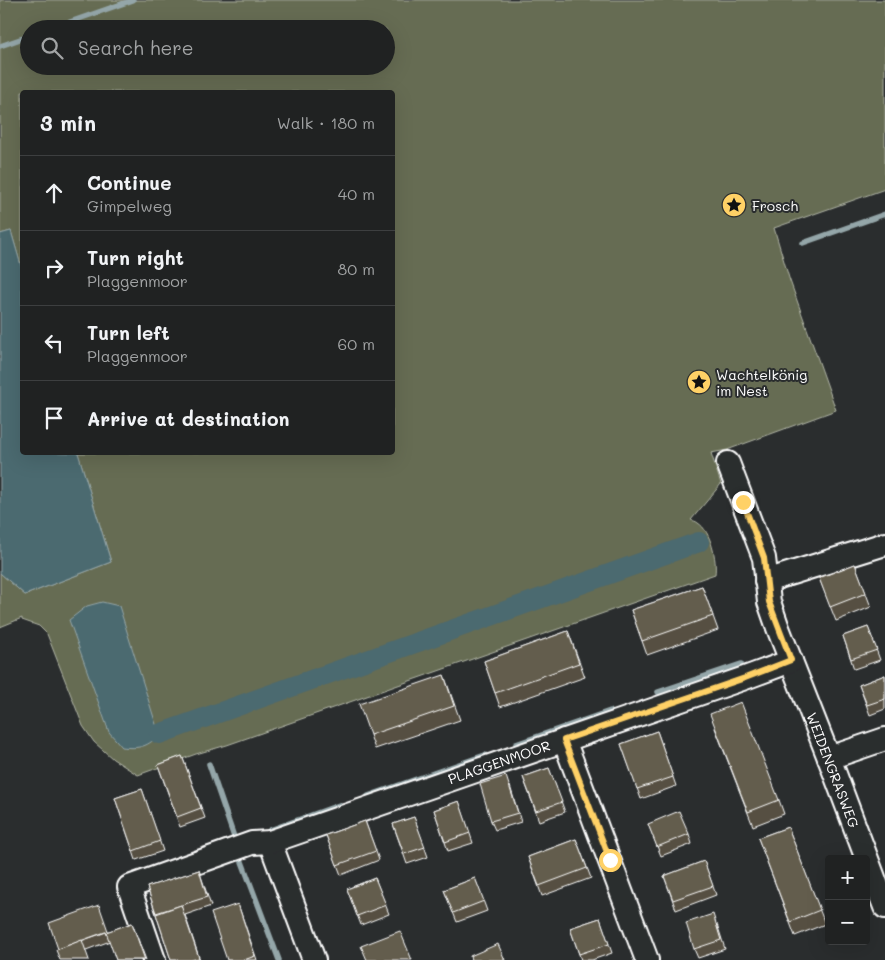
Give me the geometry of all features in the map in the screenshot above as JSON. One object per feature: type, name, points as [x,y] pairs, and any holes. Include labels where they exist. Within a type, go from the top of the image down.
[{"type":"street","points":[[728,463],[764,558],[769,602],[791,660]]},
{"type":"street","points":[[766,581],[885,544]]},
{"type":"street","name":"PLAGGENMOOR","points":[[154,960],[130,887],[252,842],[270,842],[745,678],[791,660]]},
{"type":"street","name":"WEIDENGRASWEG","points":[[791,660],[830,758],[885,907]]},
{"type":"street","points":[[830,758],[885,739]]},
{"type":"street","points":[[564,740],[647,960]]},
{"type":"street","points":[[270,842],[314,960]]},
{"type":"green space","points":[[0,0],[885,0],[885,189],[774,228],[789,278],[836,410],[727,450],[711,453],[721,484],[691,520],[703,527],[710,539],[715,561],[715,574],[138,775],[113,759],[94,742],[83,726],[47,634],[39,626],[22,620],[22,618],[0,627],[0,573],[25,595],[111,562],[79,455],[395,455],[395,90],[20,90],[20,262],[11,231],[0,234]]},
{"type":"water","points":[[11,231],[20,262],[20,455],[79,455],[111,562],[25,595],[0,573],[0,234]]},
{"type":"water","points":[[102,602],[119,606],[159,734],[151,742],[143,746],[133,748],[122,747],[109,732],[69,620],[87,606]]},
{"type":"building","points":[[855,564],[866,593],[830,607],[819,578]]},
{"type":"building","points":[[702,586],[713,616],[642,641],[631,610]]},
{"type":"building","points":[[868,627],[877,650],[851,659],[843,636]]},
{"type":"building","points":[[568,631],[579,663],[495,693],[484,661]]},
{"type":"building","points":[[444,675],[454,706],[370,735],[359,704]]},
{"type":"building","points":[[885,675],[885,699],[867,705],[859,685]]},
{"type":"building","points":[[741,702],[779,800],[748,812],[710,714]]},
{"type":"building","points":[[657,731],[673,777],[637,789],[621,744]]},
{"type":"building","points":[[182,756],[201,808],[177,817],[158,765]]},
{"type":"building","points":[[549,768],[562,802],[536,811],[523,777]]},
{"type":"building","points":[[506,776],[518,813],[491,821],[480,784]]},
{"type":"building","points":[[142,789],[160,841],[133,851],[115,798]]},
{"type":"building","points":[[459,801],[470,833],[445,842],[434,810]]},
{"type":"building","points":[[679,811],[689,834],[657,847],[648,824]]},
{"type":"building","points":[[414,817],[425,847],[404,854],[393,824]]},
{"type":"building","points":[[365,821],[376,851],[337,865],[326,835]]},
{"type":"building","points":[[788,827],[820,910],[790,922],[758,838]]},
{"type":"building","points":[[576,839],[587,868],[539,886],[528,857]]},
{"type":"building","points":[[704,861],[713,886],[673,900],[664,876]]},
{"type":"building","points":[[199,870],[207,897],[156,913],[147,887]]},
{"type":"building","points":[[375,878],[386,905],[357,916],[347,889]]},
{"type":"building","points":[[475,878],[484,901],[453,913],[444,890]]},
{"type":"building","points":[[238,904],[255,956],[244,960],[227,960],[211,913]]},
{"type":"building","points":[[99,905],[108,931],[58,949],[49,923]]},
{"type":"building","points":[[181,905],[199,958],[171,960],[156,914]]},
{"type":"building","points":[[713,914],[721,940],[694,949],[686,923]]},
{"type":"building","points":[[600,918],[609,944],[579,954],[570,928]]},
{"type":"building","points":[[132,923],[145,960],[116,960],[106,932]]},
{"type":"building","points":[[400,931],[412,960],[367,960],[361,946]]},
{"type":"building","points":[[82,940],[89,960],[60,960],[56,950]]},
{"type":"building","points":[[498,944],[505,960],[471,960],[470,956]]},
{"type":"waterway","points":[[76,20],[133,0]]},
{"type":"waterway","points":[[0,46],[20,39]]},
{"type":"waterway","points":[[803,243],[885,214]]},
{"type":"waterway","points":[[159,734],[699,542]]},
{"type":"waterway","points":[[658,692],[741,664]]},
{"type":"waterway","points":[[516,744],[610,711]]},
{"type":"waterway","points":[[368,796],[485,755]]},
{"type":"waterway","points":[[209,764],[234,837]]},
{"type":"waterway","points":[[270,830],[339,805]]},
{"type":"waterway","points":[[241,859],[279,960]]},
{"type":"place","name":"Frosch","points":[[734,205]]},
{"type":"place","name":"Wachtelkönig im Nest","points":[[699,382]]},
{"type":"route","points":[[610,860],[564,740],[745,678],[791,660],[769,602],[764,558],[743,502]]}]
